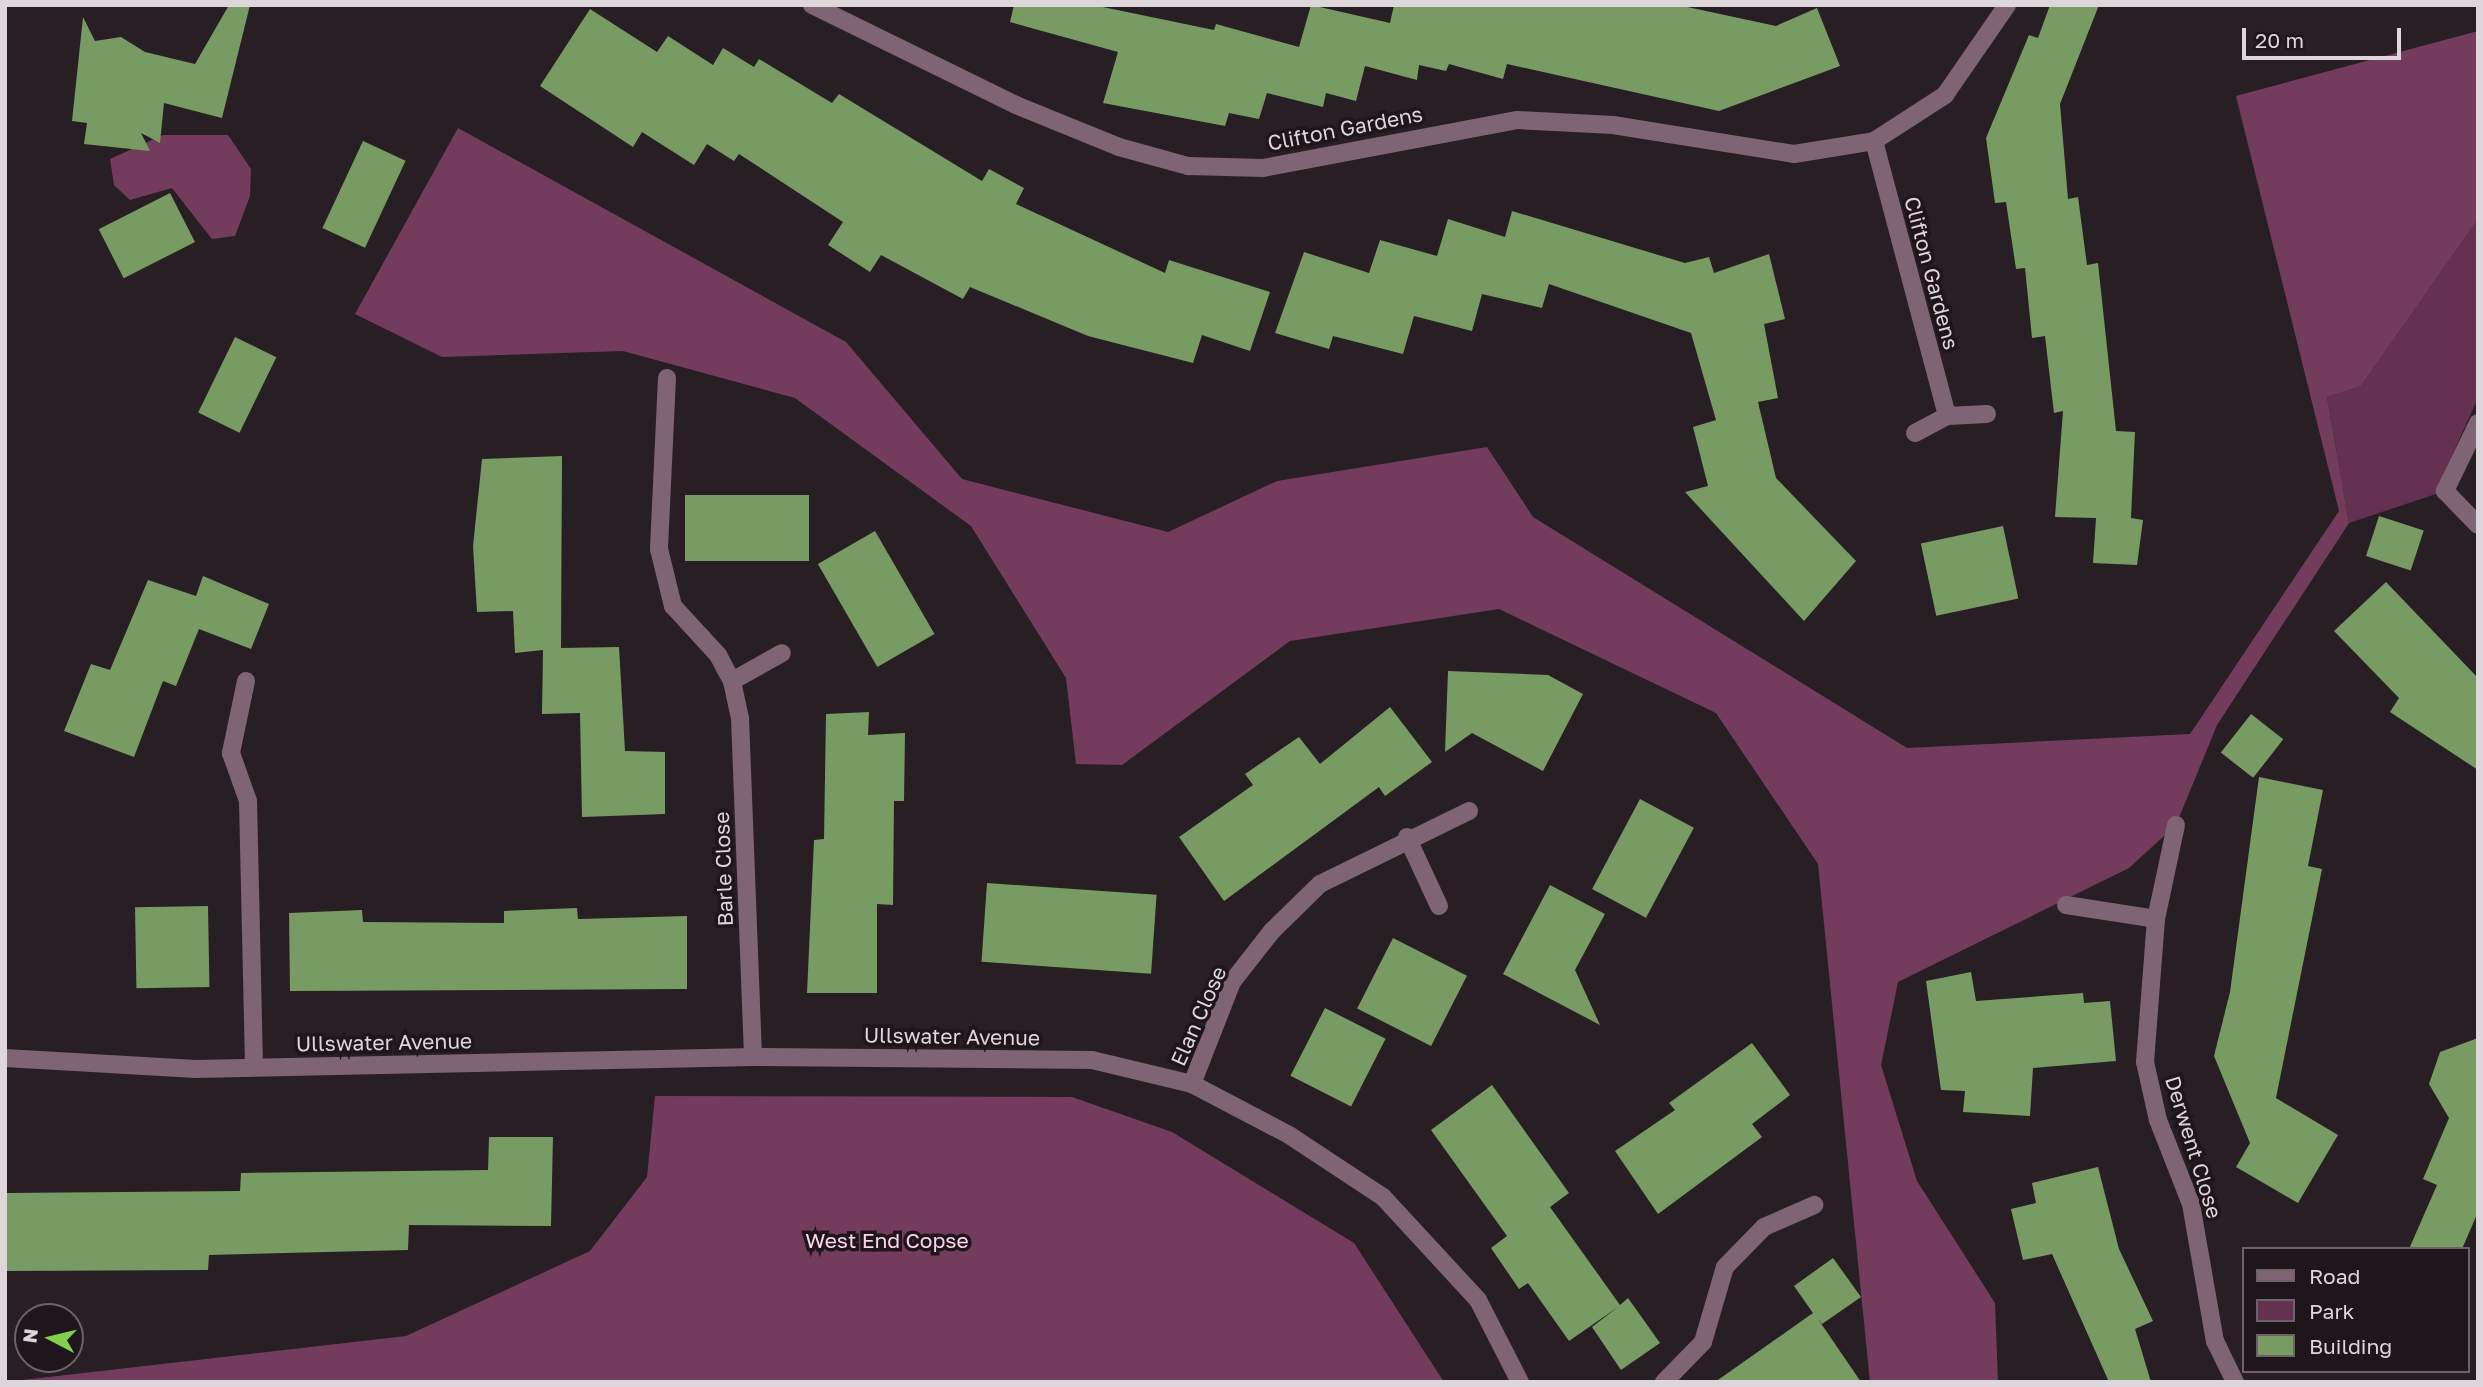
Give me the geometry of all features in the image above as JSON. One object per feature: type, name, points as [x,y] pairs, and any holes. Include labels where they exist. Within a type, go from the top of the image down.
[{"type":"street","name":"Clifton Gardens","points":[[812,5],[1016,105],[1119,147],[1188,166],[1298,164],[1517,120],[1613,125],[1794,154],[1874,141],[1945,95],[2007,5]]},
{"type":"street","name":"Clifton Gardens","points":[[1874,141],[1947,416]]},
{"type":"street","name":"Barle Close","points":[[667,378],[659,549],[673,606],[732,681],[740,718],[753,1057]]},
{"type":"street","points":[[1915,433],[1947,416],[1987,414]]},
{"type":"street","points":[[2478,423],[2445,491],[2478,525]]},
{"type":"street","points":[[732,681],[782,653]]},
{"type":"street","points":[[246,681],[231,753],[248,801],[254,1067]]},
{"type":"street","name":"Elan Close","points":[[1192,1084],[1233,982],[1272,931],[1320,884],[1407,837],[1469,811]]},
{"type":"street","name":"Derwent Close","points":[[2176,825],[2156,919],[2145,1062],[2158,1120],[2191,1203],[2215,1341],[2235,1382]]},
{"type":"street","points":[[1407,837],[1439,906]]},
{"type":"street","points":[[2066,905],[2156,919]]},
{"type":"street","name":"Ullswater Avenue","points":[[5,1058],[254,1067],[753,1057],[1092,1060],[1192,1084],[1289,1135],[1383,1197],[1478,1300],[1520,1382]]},
{"type":"street","points":[[1664,1382],[1703,1342],[1726,1267],[1763,1227],[1814,1205]]},
{"type":"green space","points":[[2478,31],[2478,219],[2361,386],[2327,397],[2349,523],[2217,725],[2176,825],[2129,868],[1898,982],[1881,1065],[1917,1181],[1995,1303],[1998,1382],[1870,1382],[1818,864],[1716,713],[1499,609],[1290,641],[1122,765],[1076,764],[1066,678],[971,526],[795,398],[623,351],[442,357],[355,314],[458,128],[846,342],[962,479],[1168,532],[1277,481],[1487,447],[1533,517],[1907,748],[2190,734],[2339,511],[2236,96]]},
{"type":"green space","points":[[163,135],[228,135],[251,169],[250,196],[235,236],[212,239],[172,188],[130,200],[114,185],[110,159]]},
{"type":"green space","points":[[2478,219],[2478,398],[2443,475],[2445,491],[2349,523],[2327,397],[2361,386]]},
{"type":"green space","name":"West End Copse","points":[[655,1096],[1072,1097],[1172,1132],[1354,1243],[1444,1382],[5,1382],[406,1336],[590,1251],[647,1177]]},
{"type":"building","points":[[229,5],[250,5],[222,118],[164,103],[160,143],[141,133],[150,151],[84,144],[87,123],[72,121],[83,17],[95,41],[121,37],[145,52],[195,64]]},
{"type":"building","points":[[1014,5],[1093,5],[1214,30],[1216,24],[1299,47],[1311,5],[1390,23],[1394,5],[1678,5],[1776,26],[1817,8],[1840,66],[1719,111],[1507,64],[1503,79],[1449,64],[1446,71],[1419,65],[1417,80],[1365,66],[1356,101],[1326,93],[1323,107],[1267,93],[1259,119],[1229,113],[1225,126],[1103,103],[1118,52],[1010,22]]},
{"type":"building","points":[[2050,5],[2099,5],[2060,104],[2068,199],[2078,197],[2087,265],[2098,263],[2116,431],[2135,432],[2131,518],[2143,520],[2137,565],[2093,563],[2096,518],[2055,517],[2063,411],[2054,413],[2045,336],[2032,338],[2025,268],[2016,269],[2006,202],[1995,203],[1986,138],[2029,35],[2038,38]]},
{"type":"building","points":[[590,9],[657,52],[668,36],[713,65],[723,48],[754,67],[759,59],[832,103],[839,94],[982,181],[989,169],[1024,188],[1016,204],[1165,273],[1169,260],[1270,292],[1250,351],[1202,335],[1193,363],[1088,336],[970,287],[963,299],[881,255],[870,272],[828,245],[843,222],[739,154],[734,161],[707,144],[694,165],[642,132],[633,147],[540,86]]},
{"type":"building","points":[[363,141],[406,161],[365,248],[322,228]]},
{"type":"building","points":[[170,193],[195,242],[124,278],[99,229]]},
{"type":"building","points":[[1512,211],[1685,263],[1709,257],[1714,273],[1769,254],[1785,319],[1764,324],[1778,398],[1758,402],[1776,478],[1856,561],[1804,621],[1685,492],[1708,486],[1693,427],[1716,420],[1691,333],[1549,284],[1542,308],[1482,294],[1472,331],[1414,316],[1403,354],[1333,336],[1329,349],[1275,333],[1304,252],[1369,273],[1380,240],[1437,256],[1448,219],[1505,237]]},
{"type":"building","points":[[235,337],[276,357],[240,433],[198,412]]},
{"type":"building","points":[[562,456],[561,648],[619,647],[625,751],[665,752],[665,814],[582,817],[580,713],[542,714],[543,650],[515,653],[513,611],[477,612],[473,546],[482,459]]},
{"type":"building","points":[[685,495],[809,495],[809,561],[685,561]]},
{"type":"building","points":[[2379,516],[2424,531],[2411,570],[2366,556]]},
{"type":"building","points":[[2003,526],[2018,598],[1936,616],[1921,543]]},
{"type":"building","points":[[875,531],[934,634],[877,667],[818,564]]},
{"type":"building","points":[[203,576],[269,604],[251,649],[199,629],[176,686],[163,681],[134,757],[64,731],[91,664],[110,670],[148,580],[196,596]]},
{"type":"building","points":[[2386,582],[2478,678],[2478,770],[2390,712],[2399,698],[2334,631]]},
{"type":"building","points":[[1448,671],[1548,675],[1583,694],[1543,771],[1472,733],[1445,752]]},
{"type":"building","points":[[1390,707],[1432,762],[1385,796],[1379,787],[1224,901],[1179,837],[1253,785],[1245,774],[1299,737],[1320,764]]},
{"type":"building","points":[[869,712],[868,735],[905,733],[904,801],[894,801],[893,905],[877,904],[877,993],[807,993],[814,840],[824,839],[826,714]]},
{"type":"building","points":[[2251,714],[2283,739],[2253,778],[2221,753]]},
{"type":"building","points":[[2259,777],[2323,790],[2308,866],[2322,869],[2276,1098],[2338,1135],[2298,1203],[2236,1167],[2250,1143],[2214,1056],[2230,992]]},
{"type":"building","points":[[1640,799],[1694,828],[1646,918],[1592,889]]},
{"type":"building","points":[[987,883],[1157,895],[1151,974],[981,962]]},
{"type":"building","points":[[1550,885],[1605,914],[1575,970],[1600,1025],[1503,974]]},
{"type":"building","points":[[208,906],[209,987],[136,988],[135,907]]},
{"type":"building","points":[[577,908],[578,919],[687,916],[687,989],[290,991],[289,913],[362,910],[363,922],[504,923],[504,911]]},
{"type":"building","points":[[1393,938],[1467,976],[1431,1046],[1357,1008]]},
{"type":"building","points":[[1971,972],[1976,1001],[2083,993],[2084,1003],[2110,1001],[2116,1061],[2033,1068],[2030,1116],[1963,1112],[1965,1091],[1941,1090],[1926,981]]},
{"type":"building","points":[[1325,1008],[1386,1039],[1351,1107],[1290,1076]]},
{"type":"building","points":[[2478,1038],[2478,1212],[2463,1247],[2410,1247],[2437,1185],[2423,1179],[2449,1118],[2429,1084],[2440,1052]]},
{"type":"building","points":[[1752,1043],[1790,1095],[1752,1124],[1762,1137],[1658,1214],[1615,1151],[1675,1110],[1669,1103]]},
{"type":"building","points":[[1492,1085],[1569,1193],[1550,1207],[1620,1305],[1628,1298],[1660,1343],[1621,1370],[1592,1327],[1618,1307],[1569,1341],[1528,1283],[1519,1289],[1491,1248],[1507,1236],[1431,1130]]},
{"type":"building","points":[[489,1137],[553,1137],[551,1226],[409,1225],[408,1250],[209,1255],[208,1270],[5,1271],[5,1193],[240,1191],[241,1173],[488,1170]]},
{"type":"building","points":[[2098,1167],[2119,1249],[2153,1321],[2135,1329],[2151,1382],[2109,1382],[2052,1254],[2023,1260],[2011,1209],[2036,1203],[2032,1183]]},
{"type":"building","points":[[1833,1258],[1861,1297],[1822,1324],[1818,1319],[1861,1382],[1715,1382],[1813,1313],[1794,1286]]}]
